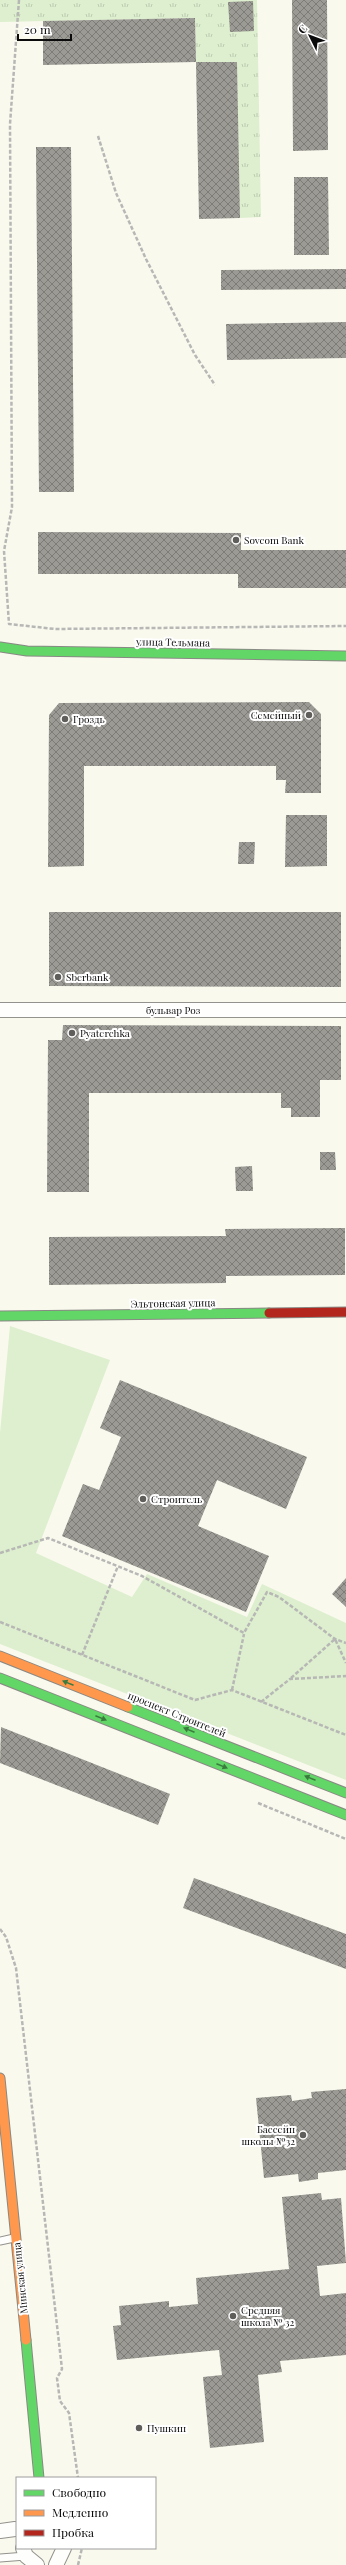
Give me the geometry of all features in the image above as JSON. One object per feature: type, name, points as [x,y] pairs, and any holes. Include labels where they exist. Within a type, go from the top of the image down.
[{"type":"street","name":"улица Тельмана","points":[[0,647],[27,651],[346,656]]},
{"type":"street","name":"бульвар Роз","points":[[0,1010],[346,1010]]},
{"type":"street","name":"Эльтонская улица","points":[[0,1316],[346,1312]]},
{"type":"street","name":"проспект Строителей","points":[[0,1656],[346,1793]]},
{"type":"street","points":[[0,1678],[346,1815]]},
{"type":"street","name":"Минская улица","points":[[0,2078],[2,2120],[16,2238],[40,2477]]},
{"type":"street","points":[[0,2530],[16,2529]]},
{"type":"street","points":[[56,2565],[64,2549]]},
{"type":"street","points":[[25,2552],[37,2565]]},
{"type":"lane","points":[[0,2240],[16,2238]]},
{"type":"lane","points":[[0,2558],[25,2552]]},
{"type":"path","points":[[19,0],[10,124],[12,507],[4,552],[9,624],[55,629],[346,626]]},
{"type":"path","points":[[98,136],[116,193],[146,259],[195,355],[215,385]]},
{"type":"path","points":[[0,1553],[48,1538],[142,1576],[244,1633]]},
{"type":"path","points":[[82,1655],[118,1566]]},
{"type":"path","points":[[232,1690],[244,1633],[267,1592],[279,1597],[335,1639],[346,1642]]},
{"type":"path","points":[[0,1622],[195,1700],[232,1690],[346,1735]]},
{"type":"path","points":[[335,1639],[346,1663]]},
{"type":"path","points":[[261,1702],[290,1679],[335,1639]]},
{"type":"path","points":[[290,1679],[346,1676]]},
{"type":"path","points":[[0,1929],[6,1937],[16,1968],[62,2368],[57,2378],[60,2401],[69,2412],[78,2477]]},
{"type":"path","points":[[78,2565],[82,2549]]},
{"type":"green space","points":[[0,0],[257,0],[261,217],[240,218],[237,62],[196,62],[195,18],[0,22]]},
{"type":"green space","points":[[10,1326],[110,1360],[36,1553],[132,1597],[147,1574],[247,1617],[262,1584],[346,1623],[346,1780],[0,1644],[0,1433]]},
{"type":"building","points":[[292,0],[327,0],[328,150],[293,151]]},
{"type":"building","points":[[253,1],[254,31],[230,32],[228,2]]},
{"type":"building","points":[[195,18],[196,62],[43,65],[43,21]]},
{"type":"building","points":[[196,62],[237,62],[240,218],[199,219]]},
{"type":"building","points":[[36,147],[71,147],[74,492],[39,492]]},
{"type":"building","points":[[294,177],[328,177],[329,255],[294,255]]},
{"type":"building","points":[[346,269],[346,289],[221,290],[221,270]]},
{"type":"building","points":[[346,322],[346,358],[227,360],[226,324]]},
{"type":"building","points":[[38,532],[241,533],[241,550],[346,550],[346,588],[238,588],[238,574],[38,574]]},
{"type":"building","points":[[309,702],[321,714],[321,793],[285,793],[286,780],[276,780],[276,766],[84,766],[84,866],[48,867],[49,715],[59,703]]},
{"type":"building","points":[[286,815],[327,815],[327,866],[285,867]]},
{"type":"building","points":[[239,842],[255,842],[254,864],[238,864]]},
{"type":"building","points":[[49,912],[341,912],[341,987],[49,986]]},
{"type":"building","points":[[63,1025],[341,1026],[341,1080],[320,1080],[320,1117],[291,1117],[291,1108],[281,1108],[281,1093],[89,1093],[89,1192],[47,1192],[48,1040],[62,1040]]},
{"type":"building","points":[[320,1152],[335,1152],[336,1170],[320,1170]]},
{"type":"building","points":[[252,1166],[253,1191],[236,1191],[235,1167]]},
{"type":"building","points":[[345,1228],[345,1275],[226,1276],[226,1283],[49,1285],[49,1237],[226,1236],[225,1229]]},
{"type":"building","name":"Строитель","points":[[120,1380],[307,1457],[286,1509],[217,1480],[198,1526],[269,1556],[246,1612],[62,1536],[83,1484],[99,1490],[121,1437],[100,1428]]},
{"type":"building","points":[[346,1578],[346,1607],[332,1594]]},
{"type":"building","points":[[1,1727],[170,1794],[158,1825],[0,1763]]},
{"type":"building","points":[[194,1878],[346,1934],[346,1969],[183,1908]]},
{"type":"building","name":"Бассейн школы №32","points":[[346,2089],[346,2170],[318,2173],[318,2179],[299,2182],[298,2174],[264,2178],[256,2098],[291,2095],[292,2101],[312,2098],[311,2092]]},
{"type":"building","name":"Средняя школа № 32","points":[[321,2193],[322,2200],[341,2198],[346,2263],[317,2266],[320,2296],[346,2293],[346,2355],[280,2361],[282,2372],[258,2375],[264,2442],[210,2448],[203,2377],[222,2375],[219,2350],[117,2360],[113,2326],[121,2325],[119,2306],[169,2301],[169,2307],[198,2304],[196,2278],[289,2269],[282,2197]]},
{"type":"traffic: fast","points":[[0,647],[27,651],[346,656]]},
{"type":"traffic: fast","points":[[0,1316],[269,1313]]},
{"type":"traffic: fast","points":[[0,1678],[346,1815]]},
{"type":"traffic: fast","points":[[128,1707],[346,1793]]},
{"type":"traffic: fast","points":[[26,2340],[39,2477]]},
{"type":"traffic: slow","points":[[0,1656],[128,1707]]},
{"type":"traffic: slow","points":[[0,2078],[26,2340]]},
{"type":"traffic: jam","points":[[269,1313],[346,1312]]},
{"type":"place","name":"Sovcom Bank","points":[[236,540]]},
{"type":"place","name":"Семейный","points":[[309,715]]},
{"type":"place","name":"Гроздь","points":[[65,719]]},
{"type":"place","name":"Sberbank","points":[[58,977]]},
{"type":"place","name":"Pyaterchka","points":[[72,1033]]},
{"type":"place","name":"Строитель","points":[[143,1499]]},
{"type":"place","name":"Бассейн школы №32","points":[[303,2135]]},
{"type":"place","name":"Средняя школа № 32","points":[[233,2316]]},
{"type":"place","name":"Пушкин","points":[[139,2428]]}]
